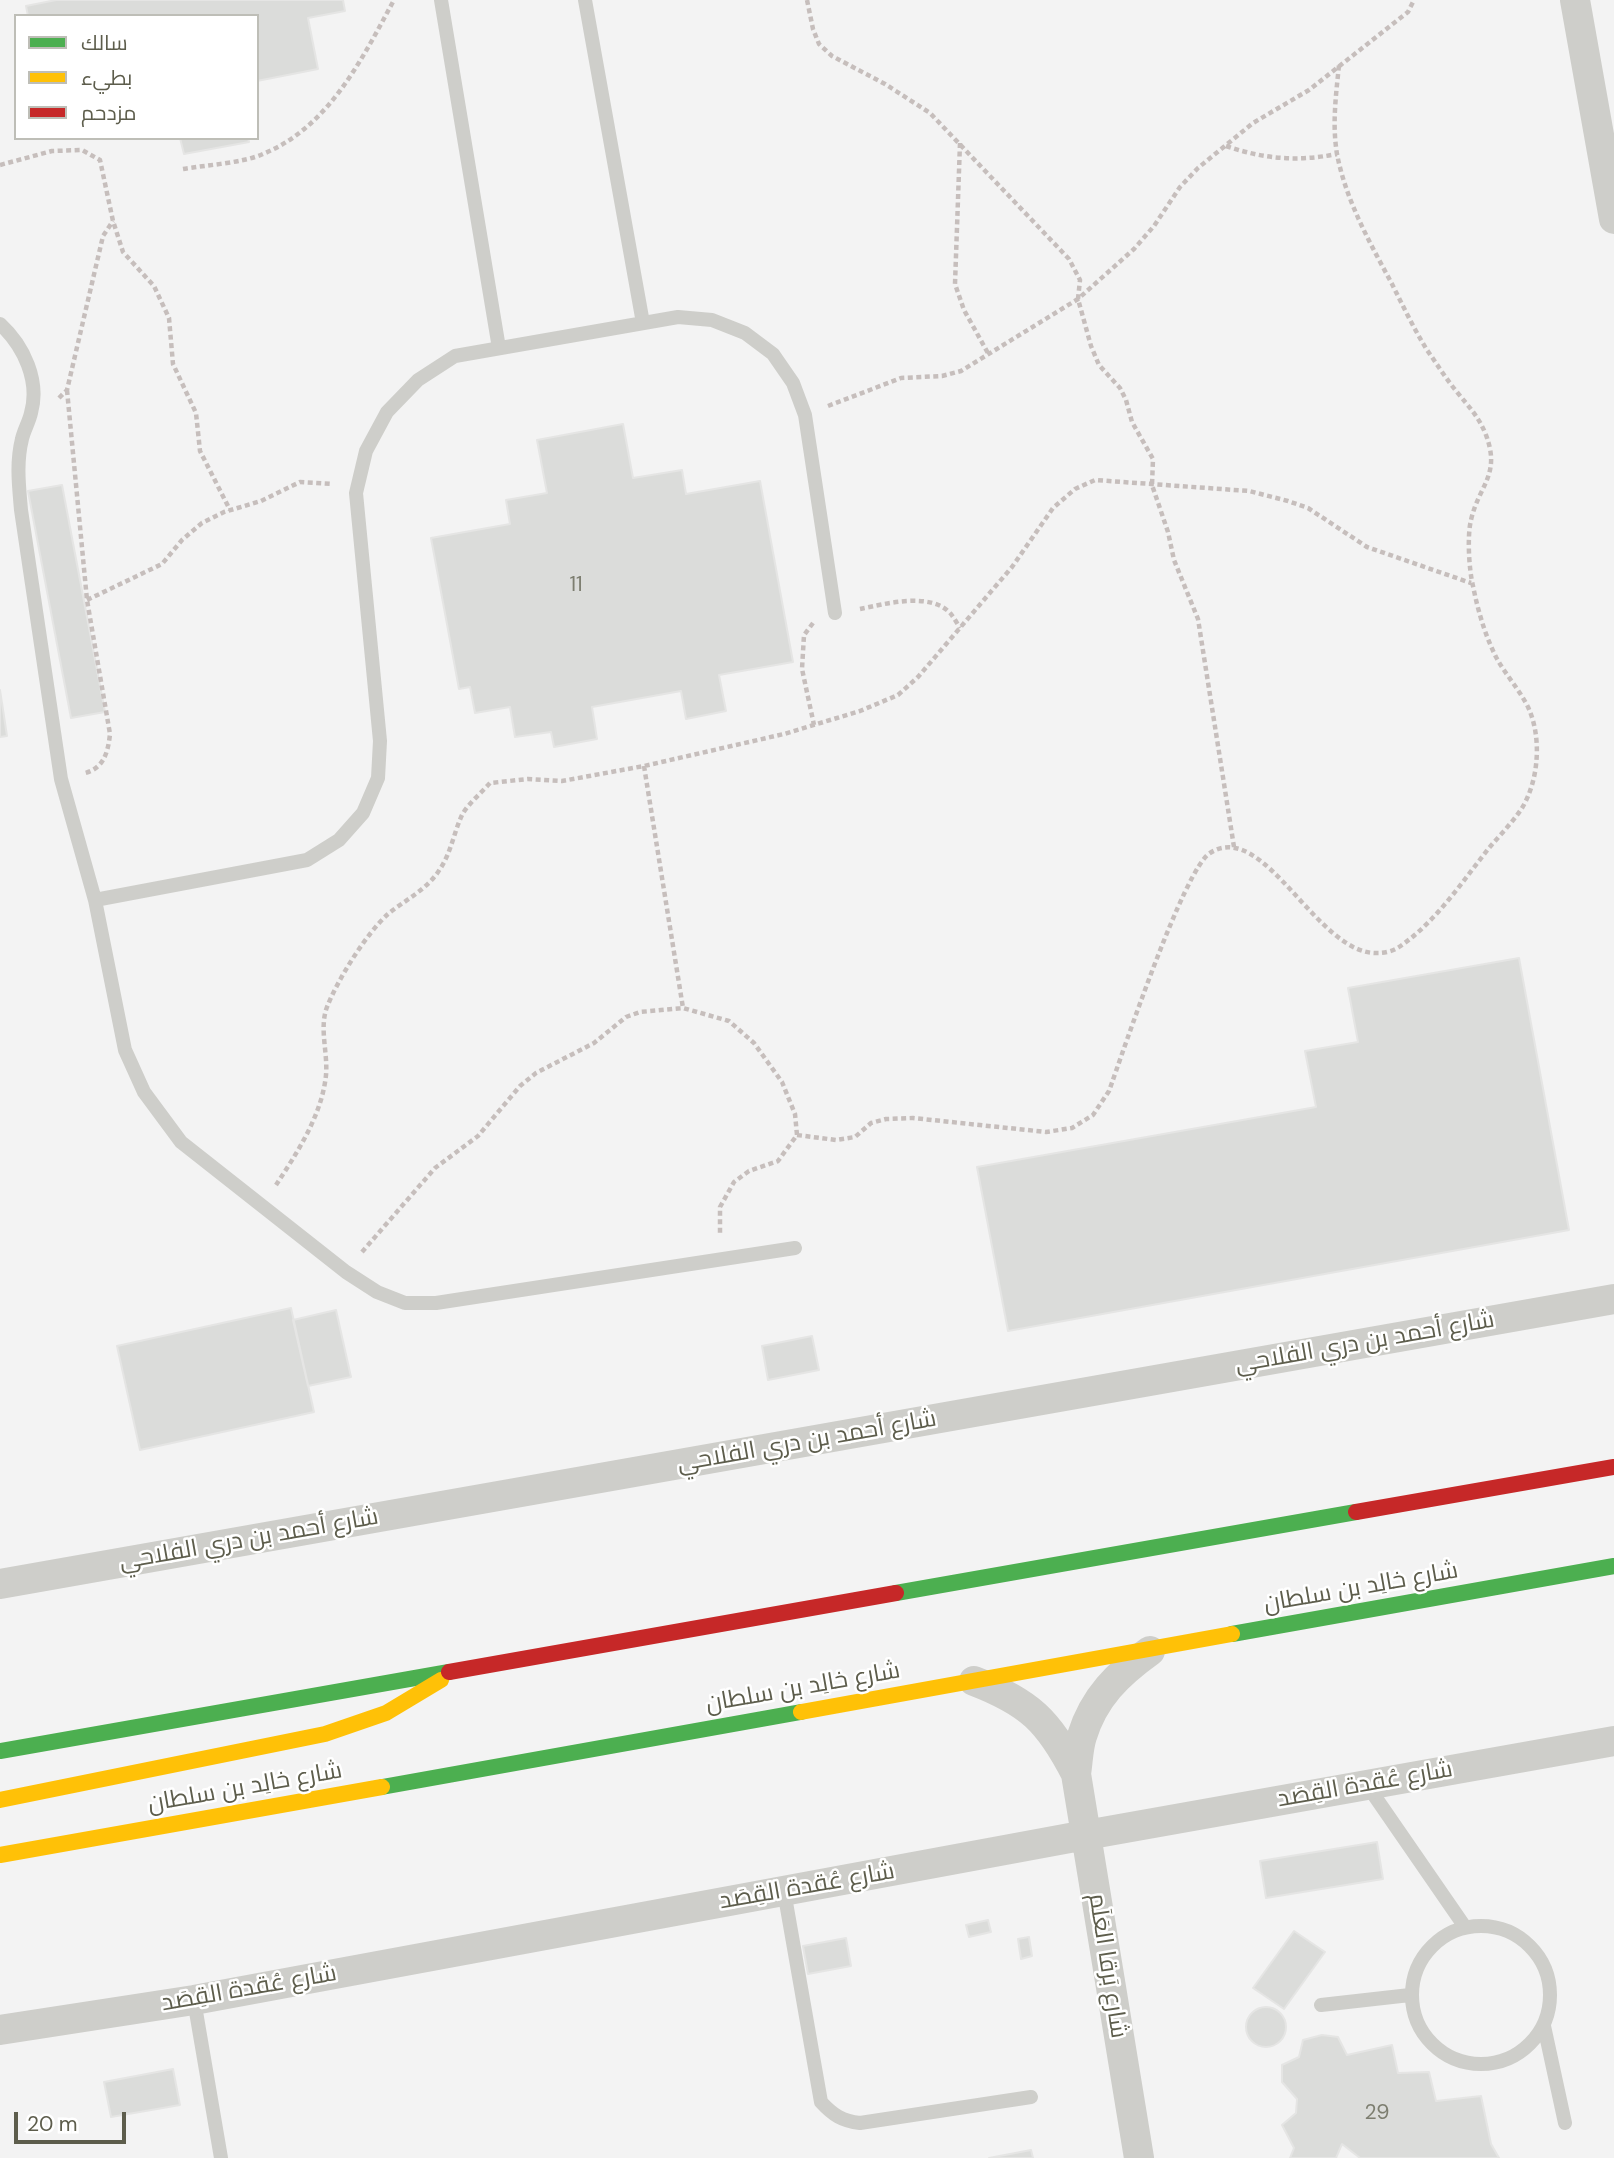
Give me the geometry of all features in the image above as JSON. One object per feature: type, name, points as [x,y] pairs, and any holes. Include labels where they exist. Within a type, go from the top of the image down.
[{"type":"main road","points":[[0,1751],[1614,1467]]},
{"type":"main road","name":"شارع خالِد بن سلطان","points":[[0,1855],[1614,1566]]},
{"type":"main road","points":[[0,1800],[359,1725],[413,1700],[451,1672]]},
{"type":"street","points":[[1575,0],[1614,219]]},
{"type":"street","name":"شارع أحمد بن دري الفلاحي","points":[[0,1584],[1614,1299]]},
{"type":"street","name":"شارع بَرقا العَلَم","points":[[1076,1774],[1082,1737],[1097,1702],[1121,1672],[1152,1649]]},
{"type":"street","name":"شارع بَرقا العَلَم","points":[[974,1681],[1007,1694],[1036,1715],[1060,1742],[1076,1774],[1139,2158]]},
{"type":"street","name":"شارع عُقدة القِصَد","points":[[0,2030],[194,2000],[1086,1835],[1614,1741]]},
{"type":"lane","points":[[441,0],[499,348]]},
{"type":"lane","points":[[585,0],[643,323]]},
{"type":"lane","points":[[95,900],[307,860],[339,841],[363,813],[378,778],[380,741],[356,493],[366,451],[387,412],[418,380],[455,356],[678,317],[712,320],[745,333],[773,354],[793,383],[805,415],[835,613]]},
{"type":"lane","points":[[0,324],[23,352],[33,381],[32,411],[22,439],[18,470],[21,510],[61,779],[95,900],[125,1050],[144,1092],[181,1142],[346,1272],[377,1292],[405,1303],[436,1303],[795,1248]]},
{"type":"lane","points":[[1367,1785],[1465,1927]]},
{"type":"lane","points":[[784,1891],[821,2102],[832,2115],[845,2121],[860,2123],[1031,2097]]},
{"type":"lane","points":[[1544,2026],[1525,2050],[1496,2064],[1465,2063],[1436,2050],[1417,2025],[1410,1994],[1417,1964],[1437,1940],[1465,1927],[1497,1927],[1525,1940],[1544,1965],[1551,1996],[1544,2026],[1564,2123]]},
{"type":"lane","points":[[1321,2005],[1410,1994]]},
{"type":"lane","points":[[194,2000],[221,2158]]},
{"type":"path","points":[[183,169],[261,156],[294,139],[340,91],[360,62],[394,0]]},
{"type":"path","points":[[807,0],[818,44],[930,113],[1069,259],[1080,280],[1078,299],[1095,355],[1120,388],[1132,422],[1153,458],[1152,485],[1174,560],[1198,619],[1234,846]]},
{"type":"path","points":[[805,415],[901,378],[942,376],[961,371],[1078,299],[1134,248],[1154,226],[1180,187],[1198,168],[1253,123],[1309,90],[1408,12],[1414,0]]},
{"type":"path","points":[[797,1135],[836,1140],[855,1137],[871,1123],[886,1119],[912,1118],[1046,1132],[1072,1128],[1093,1115],[1109,1091],[1180,902],[1194,870],[1210,852],[1234,846],[1252,852],[1328,929],[1352,947],[1375,954],[1395,950],[1420,930],[1445,904],[1522,808],[1534,781],[1537,751],[1530,710],[1498,660],[1484,630],[1471,583],[1470,523],[1477,501],[1488,482],[1492,462],[1487,439],[1476,412],[1455,391],[1425,346],[1348,196],[1337,154],[1333,115],[1339,65]]},
{"type":"path","points":[[960,142],[954,284],[964,310],[989,355]]},
{"type":"path","points":[[1225,146],[1255,156],[1278,159],[1311,159],[1337,154]]},
{"type":"path","points":[[0,165],[52,151],[82,149],[100,160],[123,252],[154,286],[169,318],[173,364],[196,413],[200,451],[230,510]]},
{"type":"path","points":[[61,779],[95,771],[107,754],[110,734],[87,600],[67,390],[103,236],[113,220]]},
{"type":"path","points":[[22,439],[67,390]]},
{"type":"path","points":[[263,1205],[301,1148],[317,1109],[326,1077],[326,1009],[338,985],[368,935],[387,915],[425,886],[440,870],[463,813],[490,783],[528,779],[562,781],[644,766],[742,744],[814,724],[860,711],[898,695],[918,677],[1012,567],[1053,508],[1075,489],[1095,480],[1249,491],[1288,501],[1308,508],[1367,547],[1471,583]]},
{"type":"path","points":[[87,600],[162,564],[182,540],[202,523],[230,510],[261,501],[300,482],[327,482],[356,493]]},
{"type":"path","points":[[814,724],[802,669],[804,635],[816,618],[901,601],[925,601],[949,611],[960,628]]},
{"type":"path","points":[[644,766],[682,1008]]},
{"type":"path","points":[[346,1272],[435,1168],[478,1136],[528,1079],[594,1044],[626,1017],[639,1012],[682,1008],[730,1021],[754,1043],[782,1083],[795,1114],[797,1135],[778,1161],[749,1171],[734,1182],[720,1208],[720,1232],[726,1260]]},
{"type":"building","points":[[56,0],[343,0],[345,11],[308,18],[318,69],[259,81],[259,14],[28,14],[26,6]]},
{"type":"building","points":[[180,140],[249,142],[184,154]]},
{"type":"building","points":[[623,424],[633,478],[682,470],[686,494],[760,481],[793,662],[719,675],[726,711],[686,719],[681,691],[592,707],[597,739],[554,747],[551,732],[515,737],[510,707],[475,713],[470,687],[459,689],[431,538],[510,524],[506,500],[547,493],[537,440]]},
{"type":"building","points":[[62,485],[105,712],[71,718],[28,491]]},
{"type":"building","points":[[0,690],[7,736],[0,737]]},
{"type":"building","points":[[1519,958],[1569,1230],[1008,1331],[977,1167],[1316,1107],[1305,1051],[1358,1042],[1348,988]]},
{"type":"building","points":[[291,1308],[314,1412],[140,1450],[117,1346]]},
{"type":"building","points":[[336,1310],[351,1377],[308,1386],[293,1320]]},
{"type":"building","points":[[812,1336],[819,1370],[768,1380],[762,1346]]},
{"type":"building","points":[[1377,1842],[1383,1879],[1266,1898],[1260,1861]]},
{"type":"building","points":[[988,1920],[991,1932],[969,1937],[966,1925]]},
{"type":"building","points":[[1294,1931],[1325,1952],[1284,2009],[1253,1988]]},
{"type":"building","points":[[1029,1937],[1032,1956],[1021,1959],[1018,1939]]},
{"type":"building","points":[[846,1938],[851,1966],[808,1974],[803,1946]]},
{"type":"building","points":[[1266,2007],[1280,2013],[1286,2027],[1280,2041],[1266,2047],[1252,2041],[1246,2027],[1252,2013]]},
{"type":"building","points":[[1322,2035],[1338,2037],[1347,2055],[1392,2045],[1398,2073],[1429,2072],[1436,2101],[1481,2096],[1491,2144],[1499,2158],[1360,2158],[1342,2144],[1336,2158],[1290,2158],[1294,2148],[1282,2125],[1296,2113],[1297,2099],[1282,2082],[1282,2065],[1299,2057],[1303,2040]]},
{"type":"building","points":[[173,2069],[180,2105],[111,2117],[104,2082]]},
{"type":"building","points":[[1031,2150],[1033,2158],[989,2158]]},
{"type":"traffic: fast","points":[[896,1593],[1356,1512]]},
{"type":"traffic: fast","points":[[1232,1634],[1614,1566]]},
{"type":"traffic: fast","points":[[0,1751],[449,1672]]},
{"type":"traffic: fast","points":[[382,1787],[801,1712]]},
{"type":"traffic: slow","points":[[801,1712],[1232,1634]]},
{"type":"traffic: slow","points":[[0,1800],[325,1734],[386,1713],[441,1680]]},
{"type":"traffic: slow","points":[[0,1855],[382,1787]]},
{"type":"traffic: jam","points":[[1356,1512],[1614,1467]]},
{"type":"traffic: jam","points":[[449,1672],[896,1593]]}]
